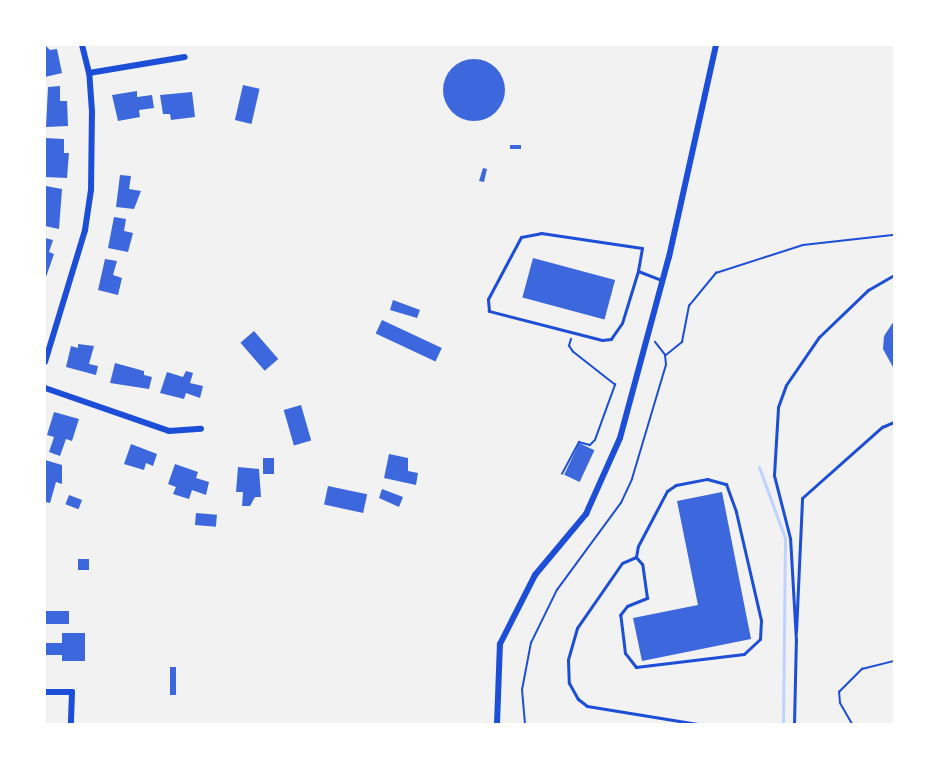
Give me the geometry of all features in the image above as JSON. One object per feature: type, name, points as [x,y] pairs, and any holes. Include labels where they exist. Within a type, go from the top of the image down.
[{"type":"street","points":[[45,362],[85,230],[93,151],[89,74],[82,45]]},
{"type":"street","points":[[497,724],[500,644],[535,575],[586,514],[605,479],[620,438],[662,280],[716,45]]},
{"type":"street","points":[[89,74],[185,57]]},
{"type":"street","points":[[45,388],[169,431],[201,429]]},
{"type":"street","points":[[45,693],[72,692],[71,724]]},
{"type":"lane","points":[[541,233],[642,248],[638,271],[622,323],[611,339],[489,311],[488,299],[521,237],[541,233]]},
{"type":"lane","points":[[638,271],[662,280]]},
{"type":"lane","points":[[796,641],[790,538],[774,475],[778,407],[786,385],[819,338],[868,290],[894,275]]},
{"type":"lane","points":[[794,724],[802,498],[876,432],[894,422]]},
{"type":"lane","points":[[708,479],[726,484],[746,546],[761,620],[760,639],[744,654],[710,661],[648,668],[629,662],[620,615],[627,606],[647,598],[642,564],[636,557],[638,546],[667,491],[676,485],[708,479]]},
{"type":"lane","points":[[636,557],[622,563],[577,628],[568,660],[569,683],[578,699],[587,706],[698,724]]},
{"type":"path","points":[[665,356],[682,342],[689,306],[716,273],[803,245],[894,235]]},
{"type":"path","points":[[562,474],[579,442],[590,445],[595,440],[615,385],[573,352],[569,346],[573,332]]},
{"type":"path","points":[[852,724],[840,703],[839,692],[862,669],[883,660],[894,661]]},
{"type":"building","points":[[45,45],[50,50],[57,49],[62,73],[45,77]]},
{"type":"building","points":[[474,59],[491,64],[496,68],[500,73],[505,90],[500,107],[496,112],[491,116],[474,121],[457,116],[452,112],[448,107],[443,90],[448,73],[452,68],[457,64]]},
{"type":"building","points":[[243,85],[260,89],[251,124],[235,120]]},
{"type":"building","points":[[60,86],[60,101],[67,101],[68,126],[46,127],[48,87]]},
{"type":"building","points":[[137,91],[137,97],[152,95],[154,108],[139,110],[140,117],[118,121],[112,95]]},
{"type":"building","points":[[192,92],[195,117],[171,120],[170,114],[163,114],[160,95]]},
{"type":"building","points":[[45,138],[64,139],[64,153],[69,153],[67,178],[45,177]]},
{"type":"building","points":[[510,145],[521,145],[521,149],[510,149]]},
{"type":"building","points":[[483,168],[487,169],[484,182],[479,181]]},
{"type":"building","points":[[120,175],[131,176],[129,189],[141,191],[134,209],[116,207]]},
{"type":"building","points":[[46,186],[62,189],[59,229],[45,226]]},
{"type":"building","points":[[114,217],[126,219],[124,231],[133,233],[128,252],[108,248]]},
{"type":"building","points":[[45,238],[53,240],[49,252],[54,254],[45,280]]},
{"type":"building","points":[[533,258],[615,280],[604,320],[522,298]]},
{"type":"building","points":[[105,259],[117,261],[113,275],[122,278],[118,295],[98,290]]},
{"type":"building","points":[[393,300],[420,310],[417,318],[390,310]]},
{"type":"building","points":[[382,320],[442,348],[435,361],[376,334]]},
{"type":"building","points":[[894,321],[894,369],[883,349],[884,336]]},
{"type":"building","points":[[254,331],[278,359],[265,371],[240,343]]},
{"type":"building","points":[[78,344],[94,346],[89,364],[98,366],[96,375],[66,367],[71,346],[78,348]]},
{"type":"building","points":[[115,363],[144,371],[144,375],[152,377],[149,389],[110,383]]},
{"type":"building","points":[[186,371],[193,373],[190,383],[203,386],[200,398],[186,393],[184,399],[160,393],[167,372],[183,377]]},
{"type":"building","points":[[301,405],[311,441],[294,446],[284,410]]},
{"type":"building","points":[[54,412],[79,419],[72,441],[66,439],[60,456],[49,452],[54,437],[47,435]]},
{"type":"building","points":[[579,443],[594,450],[580,482],[564,475]]},
{"type":"building","points":[[131,444],[157,454],[153,466],[146,463],[144,470],[124,464]]},
{"type":"building","points":[[389,454],[408,458],[408,471],[418,473],[416,485],[384,478]]},
{"type":"building","points":[[263,458],[274,458],[274,474],[263,474]]},
{"type":"building","points":[[45,460],[62,465],[62,484],[56,482],[50,503],[45,502]]},
{"type":"building","points":[[175,464],[198,472],[196,478],[209,482],[206,495],[192,490],[189,499],[173,494],[176,487],[168,484]]},
{"type":"building","points":[[238,467],[259,469],[261,497],[255,497],[250,506],[242,506],[243,492],[236,492]]},
{"type":"building","points":[[328,486],[367,494],[363,513],[324,505]]},
{"type":"building","points":[[382,489],[403,497],[399,507],[379,498]]},
{"type":"building","points":[[722,492],[751,639],[642,661],[633,618],[698,605],[677,501]]},
{"type":"building","points":[[69,495],[82,500],[78,509],[65,504]]},
{"type":"building","points":[[196,513],[217,515],[216,527],[195,525]]},
{"type":"building","points":[[78,559],[89,559],[89,570],[78,570]]},
{"type":"building","points":[[45,611],[69,611],[69,624],[45,624]]},
{"type":"building","points":[[62,633],[85,633],[85,661],[62,661],[62,655],[46,655],[46,643],[62,643]]},
{"type":"building","points":[[170,667],[176,667],[176,695],[170,695]]},
{"type":"waterway","points":[[759,467],[785,538],[783,724]]}]
